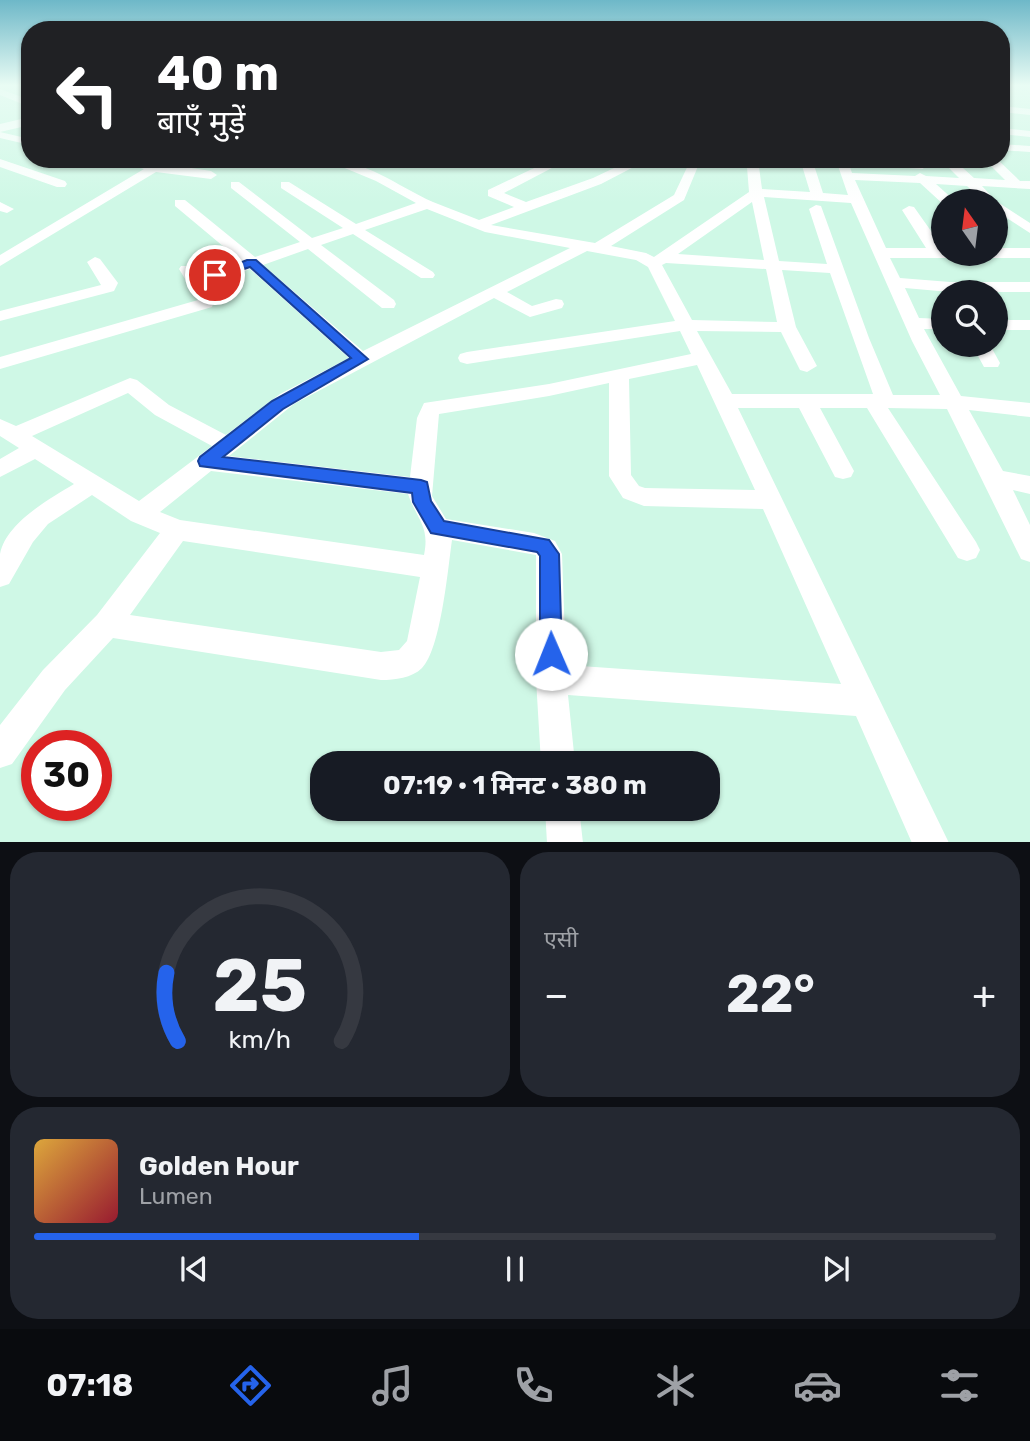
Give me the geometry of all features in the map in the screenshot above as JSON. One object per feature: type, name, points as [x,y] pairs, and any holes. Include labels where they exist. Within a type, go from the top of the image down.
[{"type":"street","points":[[1010,132],[1030,134]]},
{"type":"street","points":[[0,135],[21,140]]},
{"type":"street","points":[[1010,148],[1030,149]]},
{"type":"street","points":[[0,163],[61,184]]},
{"type":"street","points":[[0,261],[154,168],[211,176]]},
{"type":"street","points":[[353,168],[380,178],[427,204],[477,225],[504,232],[593,246],[658,261],[707,260],[836,269]]},
{"type":"street","points":[[526,207],[493,193],[544,168]]},
{"type":"street","points":[[559,168],[597,181]]},
{"type":"street","points":[[477,225],[597,181],[624,168]]},
{"type":"street","points":[[140,514],[278,405],[361,359],[593,246],[679,197],[692,168]]},
{"type":"street","points":[[753,168],[756,193],[787,327],[807,366]]},
{"type":"street","points":[[808,168],[836,269],[880,401],[967,550]]},
{"type":"street","points":[[844,168],[913,323],[952,402],[995,478],[1030,551]]},
{"type":"street","points":[[859,168],[924,180],[1024,185]]},
{"type":"street","points":[[910,168],[934,189]]},
{"type":"street","points":[[955,168],[977,189]]},
{"type":"street","points":[[1002,168],[1024,185]]},
{"type":"street","points":[[285,185],[427,275]]},
{"type":"street","points":[[235,186],[388,304]]},
{"type":"street","points":[[658,261],[756,193],[817,203],[856,199]]},
{"type":"street","points":[[180,203],[361,359]]},
{"type":"street","points":[[0,363],[199,306],[207,300],[192,275],[251,262],[427,204]]},
{"type":"street","points":[[909,210],[931,244]]},
{"type":"street","points":[[1008,213],[1030,229]]},
{"type":"street","points":[[705,229],[707,260]]},
{"type":"street","points":[[1008,252],[1026,260]]},
{"type":"street","points":[[883,253],[931,255]]},
{"type":"street","points":[[658,261],[685,325],[725,401],[931,842]]},
{"type":"street","points":[[0,316],[108,288],[110,283],[95,262]]},
{"type":"street","points":[[894,282],[931,287]]},
{"type":"street","points":[[1008,288],[1030,287]]},
{"type":"street","points":[[495,292],[530,312],[556,304]]},
{"type":"street","points":[[913,323],[931,324]]},
{"type":"street","points":[[467,358],[685,325],[787,327]]},
{"type":"street","points":[[1008,325],[1030,325]]},
{"type":"street","points":[[988,357],[991,363]]},
{"type":"street","points":[[107,624],[381,666],[399,666],[410,662],[417,654],[440,539],[438,527],[422,502],[426,418],[431,408],[538,393],[701,358]]},
{"type":"street","points":[[620,375],[620,476],[631,492],[644,497],[770,500]]},
{"type":"street","points":[[7,430],[130,384],[162,410],[227,445]]},
{"type":"street","points":[[804,400],[843,471]]},
{"type":"street","points":[[725,401],[952,402],[1030,410]]},
{"type":"street","points":[[7,430],[140,514],[177,530],[436,568]]},
{"type":"street","points":[[0,469],[36,448]]},
{"type":"street","points":[[206,461],[421,487]]},
{"type":"street","points":[[995,478],[1030,485]]},
{"type":"street","points":[[0,576],[24,535],[39,517],[93,483]]},
{"type":"street","points":[[438,527],[534,543],[547,548],[550,554],[551,679],[557,751]]},
{"type":"street","points":[[0,752],[54,680],[107,624],[177,530]]},
{"type":"street","points":[[551,679],[863,701]]},
{"type":"street","points":[[563,821],[565,842]]},
{"type":"route","points":[[215,275],[251,262],[361,359],[278,405],[206,461],[421,487],[422,502],[438,527],[542,545],[550,554],[551,654]]}]
